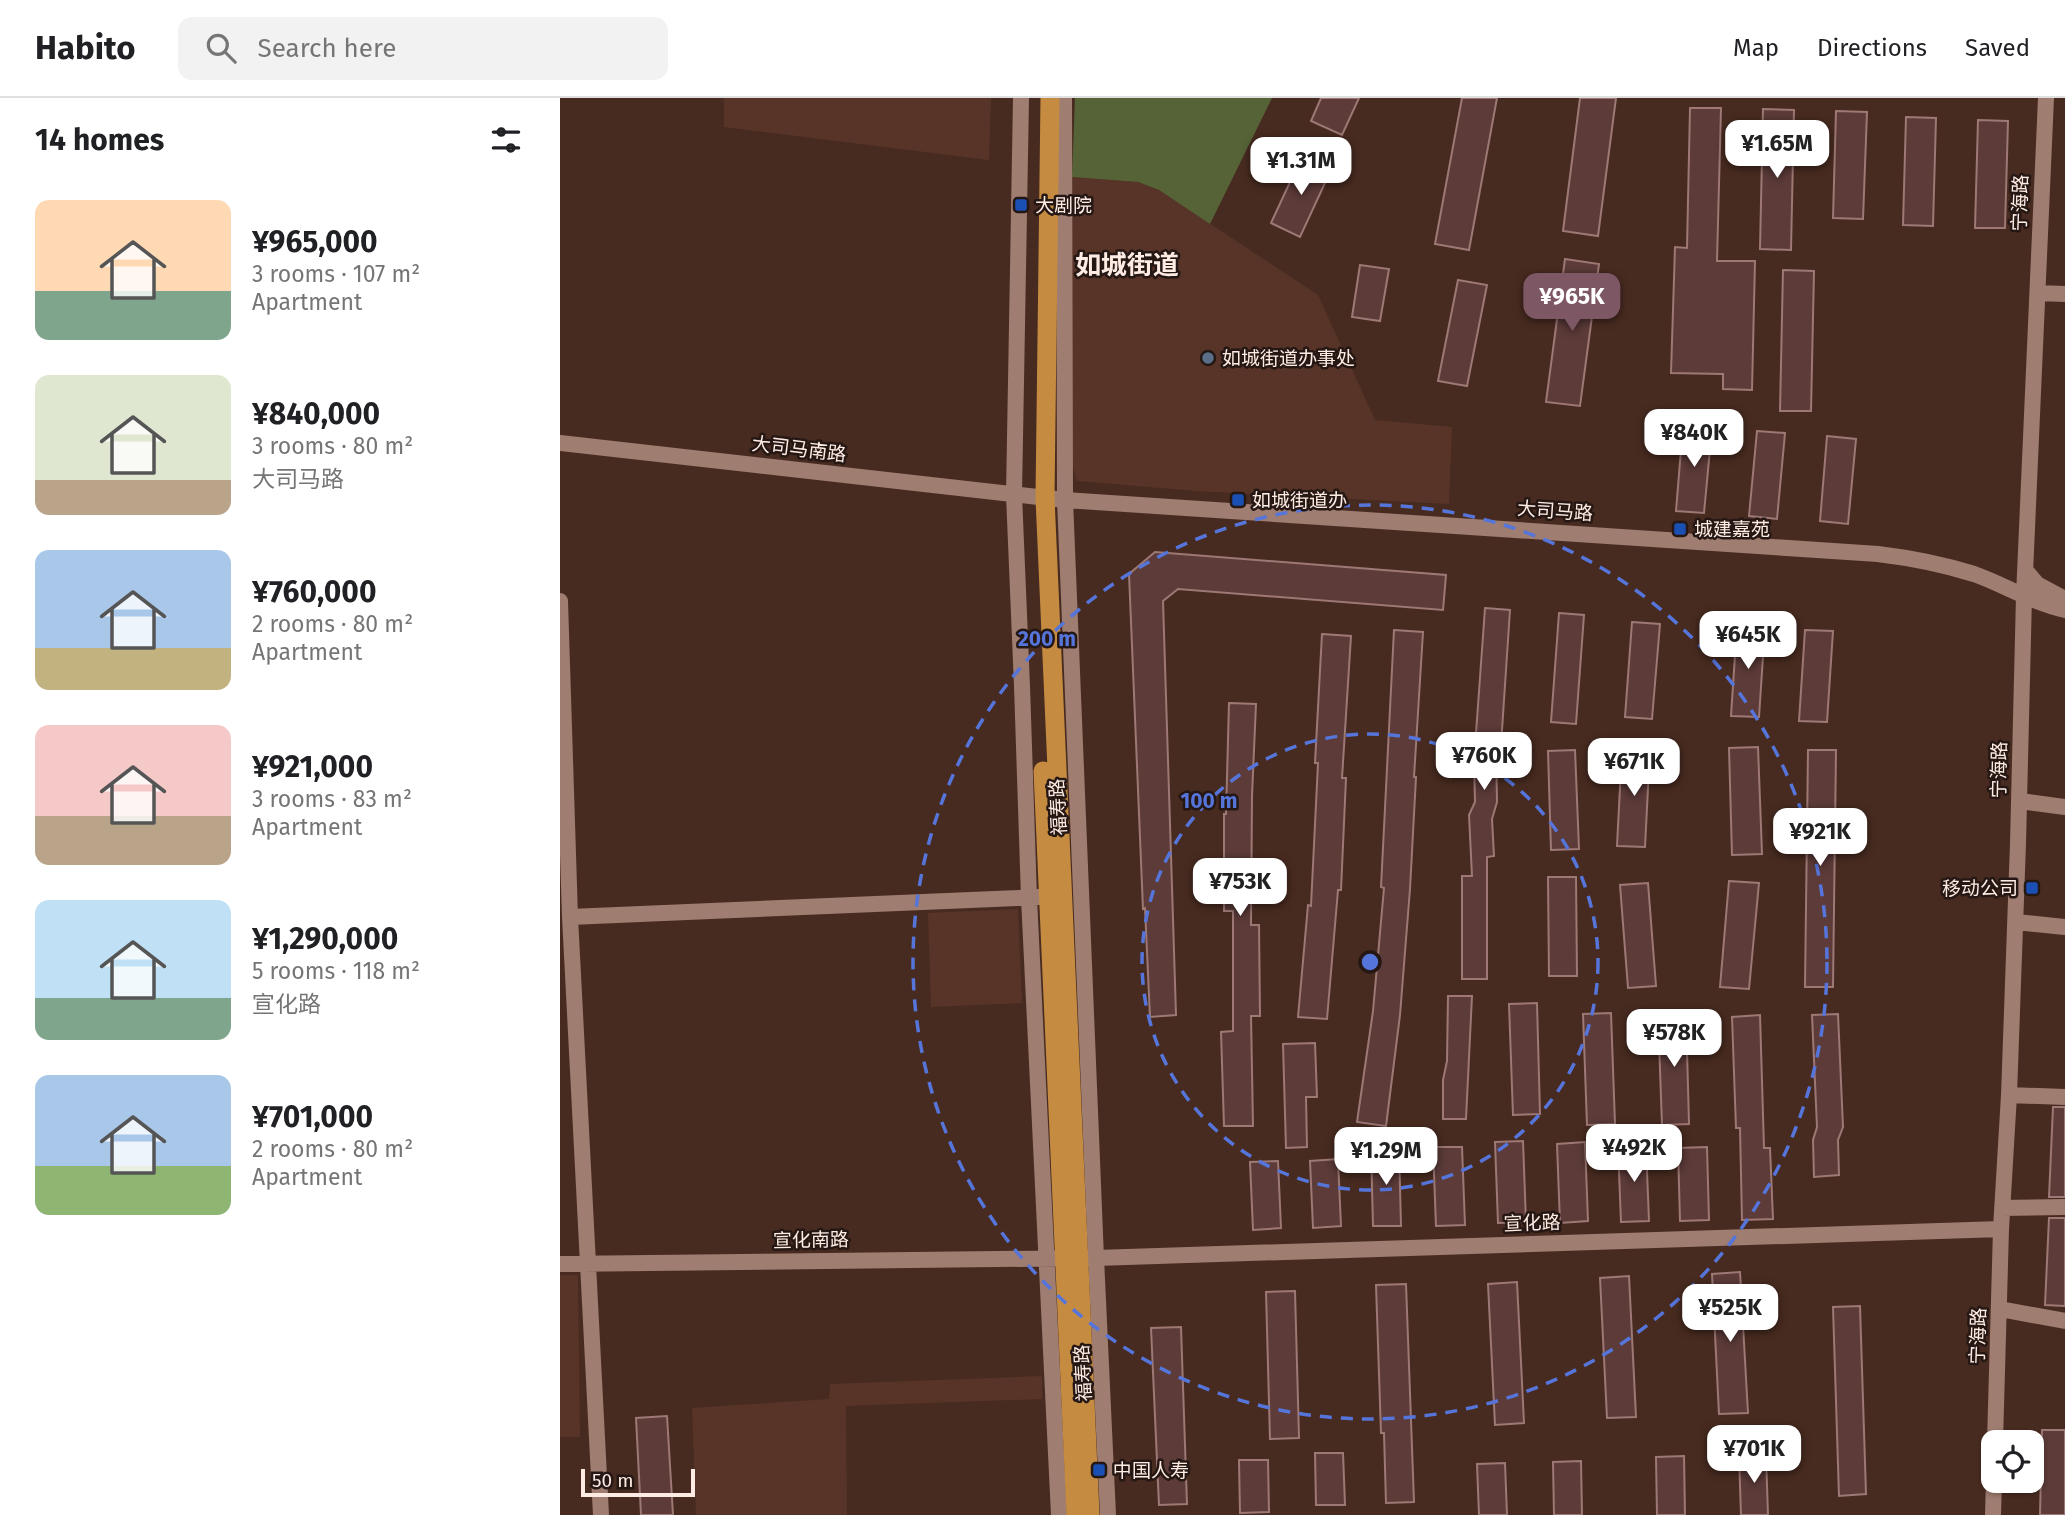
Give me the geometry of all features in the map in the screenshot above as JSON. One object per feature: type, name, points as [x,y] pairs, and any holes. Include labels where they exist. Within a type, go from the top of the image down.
[{"type":"main road","name":"福寿路","points":[[1037,98],[1030,496],[1039,897],[1071,1258],[1090,1515]]},
{"type":"main road","name":"福寿路","points":[[1050,98],[1030,496],[1071,1258],[1076,1515]]},
{"type":"street","points":[[1021,98],[1030,496]]},
{"type":"street","points":[[1059,1515],[1071,1258],[1064,98]]},
{"type":"street","name":"宁海路","points":[[1995,1430],[2001,1229],[2020,801],[2024,596],[2046,98]]},
{"type":"street","points":[[2038,293],[2065,294]]},
{"type":"street","name":"大司马南路","points":[[560,443],[1030,496]]},
{"type":"street","name":"大司马路","points":[[1030,496],[1878,554],[1925,560],[1975,575],[2046,606],[2065,610]]},
{"type":"street","points":[[2026,571],[2037,584],[2065,599]]},
{"type":"street","points":[[560,601],[570,917],[601,1515]]},
{"type":"street","points":[[2020,801],[2065,807]]},
{"type":"street","points":[[570,917],[1039,897]]},
{"type":"street","points":[[2015,922],[2065,927]]},
{"type":"street","points":[[2009,1095],[2065,1097]]},
{"type":"street","points":[[2003,1208],[2065,1208]]},
{"type":"street","name":"宣化路","points":[[1071,1258],[2001,1229]]},
{"type":"street","points":[[1071,1258],[1108,1515]]},
{"type":"street","name":"宣化南路","points":[[560,1265],[1071,1258]]},
{"type":"street","points":[[2000,1310],[2065,1321]]},
{"type":"street","points":[[1993,1515],[1994,1493]]},
{"type":"shaded area","points":[[724,98],[991,98],[989,160],[724,127]]},
{"type":"shaded area","name":"如城街道办事处","points":[[1072,177],[1138,182],[1159,190],[1318,295],[1375,420],[1452,427],[1449,504],[1196,491],[1077,481],[1070,457]]},
{"type":"shaded area","points":[[1018,909],[1022,1003],[931,1007],[928,913]]},
{"type":"shaded area","points":[[560,1275],[578,1275],[580,1437],[560,1437]]},
{"type":"shaded area","points":[[1042,1376],[1042,1399],[846,1406],[847,1515],[696,1515],[692,1408],[829,1399],[830,1384]]},
{"type":"green space","points":[[1075,98],[1272,98],[1210,224],[1159,190],[1138,182],[1072,177]]},
{"type":"building","points":[[1321,98],[1359,98],[1342,135],[1311,121]]},
{"type":"building","points":[[1462,98],[1497,98],[1469,250],[1435,244]]},
{"type":"building","points":[[1580,98],[1616,98],[1598,236],[1563,231]]},
{"type":"building","points":[[1690,108],[1721,108],[1717,261],[1755,261],[1752,390],[1723,389],[1723,374],[1671,373],[1675,247],[1687,248]]},
{"type":"building","points":[[1763,109],[1794,110],[1791,250],[1760,249]]},
{"type":"building","points":[[1836,111],[1867,112],[1863,219],[1833,218]]},
{"type":"building","points":[[1906,117],[1936,118],[1933,226],[1903,225]]},
{"type":"building","points":[[1978,120],[2008,121],[2005,228],[1975,228]]},
{"type":"building","points":[[1302,156],[1331,170],[1300,237],[1271,223]]},
{"type":"building","points":[[1565,259],[1599,264],[1580,406],[1546,402]]},
{"type":"building","points":[[1360,265],[1389,269],[1380,321],[1352,317]]},
{"type":"building","points":[[1783,270],[1814,271],[1811,411],[1780,411]]},
{"type":"building","points":[[1458,280],[1487,285],[1467,386],[1438,381]]},
{"type":"building","points":[[1683,425],[1712,428],[1704,513],[1676,511]]},
{"type":"building","points":[[1757,431],[1785,433],[1777,519],[1749,516]]},
{"type":"building","points":[[1827,436],[1856,439],[1848,524],[1820,521]]},
{"type":"building","points":[[1155,552],[1446,575],[1443,610],[1178,589],[1163,601],[1176,1015],[1150,1017],[1129,574]]},
{"type":"building","points":[[1485,608],[1510,610],[1501,745],[1496,745],[1497,802],[1492,819],[1494,856],[1487,857],[1487,979],[1462,979],[1462,876],[1472,876],[1469,815],[1475,802],[1474,761]]},
{"type":"building","points":[[1559,613],[1584,615],[1576,724],[1551,722]]},
{"type":"building","points":[[1632,622],[1660,624],[1652,719],[1625,717]]},
{"type":"building","points":[[1737,625],[1765,626],[1759,717],[1731,716]]},
{"type":"building","points":[[1394,630],[1423,632],[1410,889],[1400,1015],[1386,1126],[1357,1122],[1373,1011],[1384,888],[1381,887]]},
{"type":"building","points":[[1805,630],[1833,631],[1827,722],[1799,721]]},
{"type":"building","points":[[1322,634],[1351,636],[1342,778],[1346,778],[1341,890],[1338,890],[1327,1019],[1298,1017],[1308,905],[1311,906]]},
{"type":"building","points":[[1229,703],[1256,704],[1251,925],[1259,925],[1260,1016],[1251,1016],[1253,1126],[1224,1126],[1221,1032],[1233,1031],[1233,911],[1224,911],[1224,814]]},
{"type":"building","points":[[1758,747],[1762,854],[1732,855],[1729,748]]},
{"type":"building","points":[[1622,748],[1650,749],[1645,847],[1617,846]]},
{"type":"building","points":[[1575,750],[1579,849],[1551,850],[1548,751]]},
{"type":"building","points":[[1808,750],[1836,750],[1833,987],[1805,987]]},
{"type":"building","points":[[1548,877],[1576,877],[1577,976],[1549,976]]},
{"type":"building","points":[[1729,881],[1759,883],[1749,989],[1720,987]]},
{"type":"building","points":[[1648,883],[1656,986],[1628,988],[1620,885]]},
{"type":"building","points":[[1448,996],[1472,996],[1466,1119],[1443,1119]]},
{"type":"building","points":[[1537,1003],[1540,1114],[1513,1115],[1509,1004]]},
{"type":"building","points":[[1611,1013],[1615,1124],[1587,1125],[1583,1014]]},
{"type":"building","points":[[1686,1013],[1689,1124],[1662,1125],[1658,1014]]},
{"type":"building","points":[[1838,1014],[1843,1127],[1838,1140],[1839,1175],[1814,1177],[1813,1140],[1817,1127],[1812,1015]]},
{"type":"building","points":[[1760,1015],[1764,1148],[1770,1148],[1773,1219],[1742,1220],[1740,1128],[1736,1128],[1732,1017]]},
{"type":"building","points":[[1315,1043],[1317,1097],[1306,1097],[1307,1147],[1286,1148],[1283,1044]]},
{"type":"building","points":[[2053,1107],[2065,1107],[2065,1197],[2049,1197]]},
{"type":"building","points":[[1523,1141],[1526,1222],[1498,1223],[1495,1142]]},
{"type":"building","points":[[1585,1142],[1588,1221],[1560,1223],[1557,1144]]},
{"type":"building","points":[[1646,1145],[1649,1221],[1621,1222],[1618,1147]]},
{"type":"building","points":[[1433,1147],[1462,1147],[1465,1225],[1436,1226]]},
{"type":"building","points":[[1707,1147],[1709,1220],[1680,1221],[1678,1148]]},
{"type":"building","points":[[1399,1148],[1401,1226],[1373,1226],[1371,1149]]},
{"type":"building","points":[[1338,1159],[1341,1226],[1313,1228],[1310,1161]]},
{"type":"building","points":[[1278,1161],[1281,1228],[1253,1230],[1250,1162]]},
{"type":"building","points":[[2049,1218],[2065,1218],[2065,1306],[2045,1305]]},
{"type":"building","points":[[1740,1272],[1748,1413],[1719,1414],[1712,1274]]},
{"type":"building","points":[[1629,1276],[1636,1417],[1607,1418],[1600,1278]]},
{"type":"building","points":[[1517,1282],[1524,1423],[1495,1425],[1488,1284]]},
{"type":"building","points":[[1406,1284],[1414,1502],[1386,1503],[1376,1285]]},
{"type":"building","points":[[1295,1291],[1299,1438],[1270,1439],[1266,1292]]},
{"type":"building","points":[[1860,1306],[1866,1494],[1839,1496],[1833,1307]]},
{"type":"building","points":[[1181,1327],[1187,1504],[1159,1505],[1151,1328]]},
{"type":"building","points":[[667,1416],[673,1515],[641,1515],[636,1418]]},
{"type":"building","points":[[2044,1430],[2065,1430],[2065,1515],[2040,1515],[2041,1493],[2044,1493]]},
{"type":"building","points":[[1315,1453],[1343,1453],[1345,1505],[1316,1505]]},
{"type":"building","points":[[1766,1455],[1768,1515],[1741,1515],[1739,1456]]},
{"type":"building","points":[[1684,1456],[1685,1515],[1657,1515],[1656,1457]]},
{"type":"building","points":[[1239,1460],[1268,1460],[1269,1512],[1240,1513]]},
{"type":"building","points":[[1581,1461],[1582,1515],[1554,1515],[1553,1462]]},
{"type":"building","points":[[1505,1463],[1507,1515],[1479,1515],[1477,1464]]},
{"type":"place","name":"大剧院","points":[[1021,205]]},
{"type":"place","name":"如城街道办事处","points":[[1208,358]]},
{"type":"place","name":"如城街道办","points":[[1238,500]]},
{"type":"place","name":"城建嘉苑","points":[[1680,529]]},
{"type":"place","name":"移动公司","points":[[2032,888]]},
{"type":"place","name":"中国人寿","points":[[1099,1470]]},
{"type":"district","name":"如城街道","points":[[1127,265]]}]
